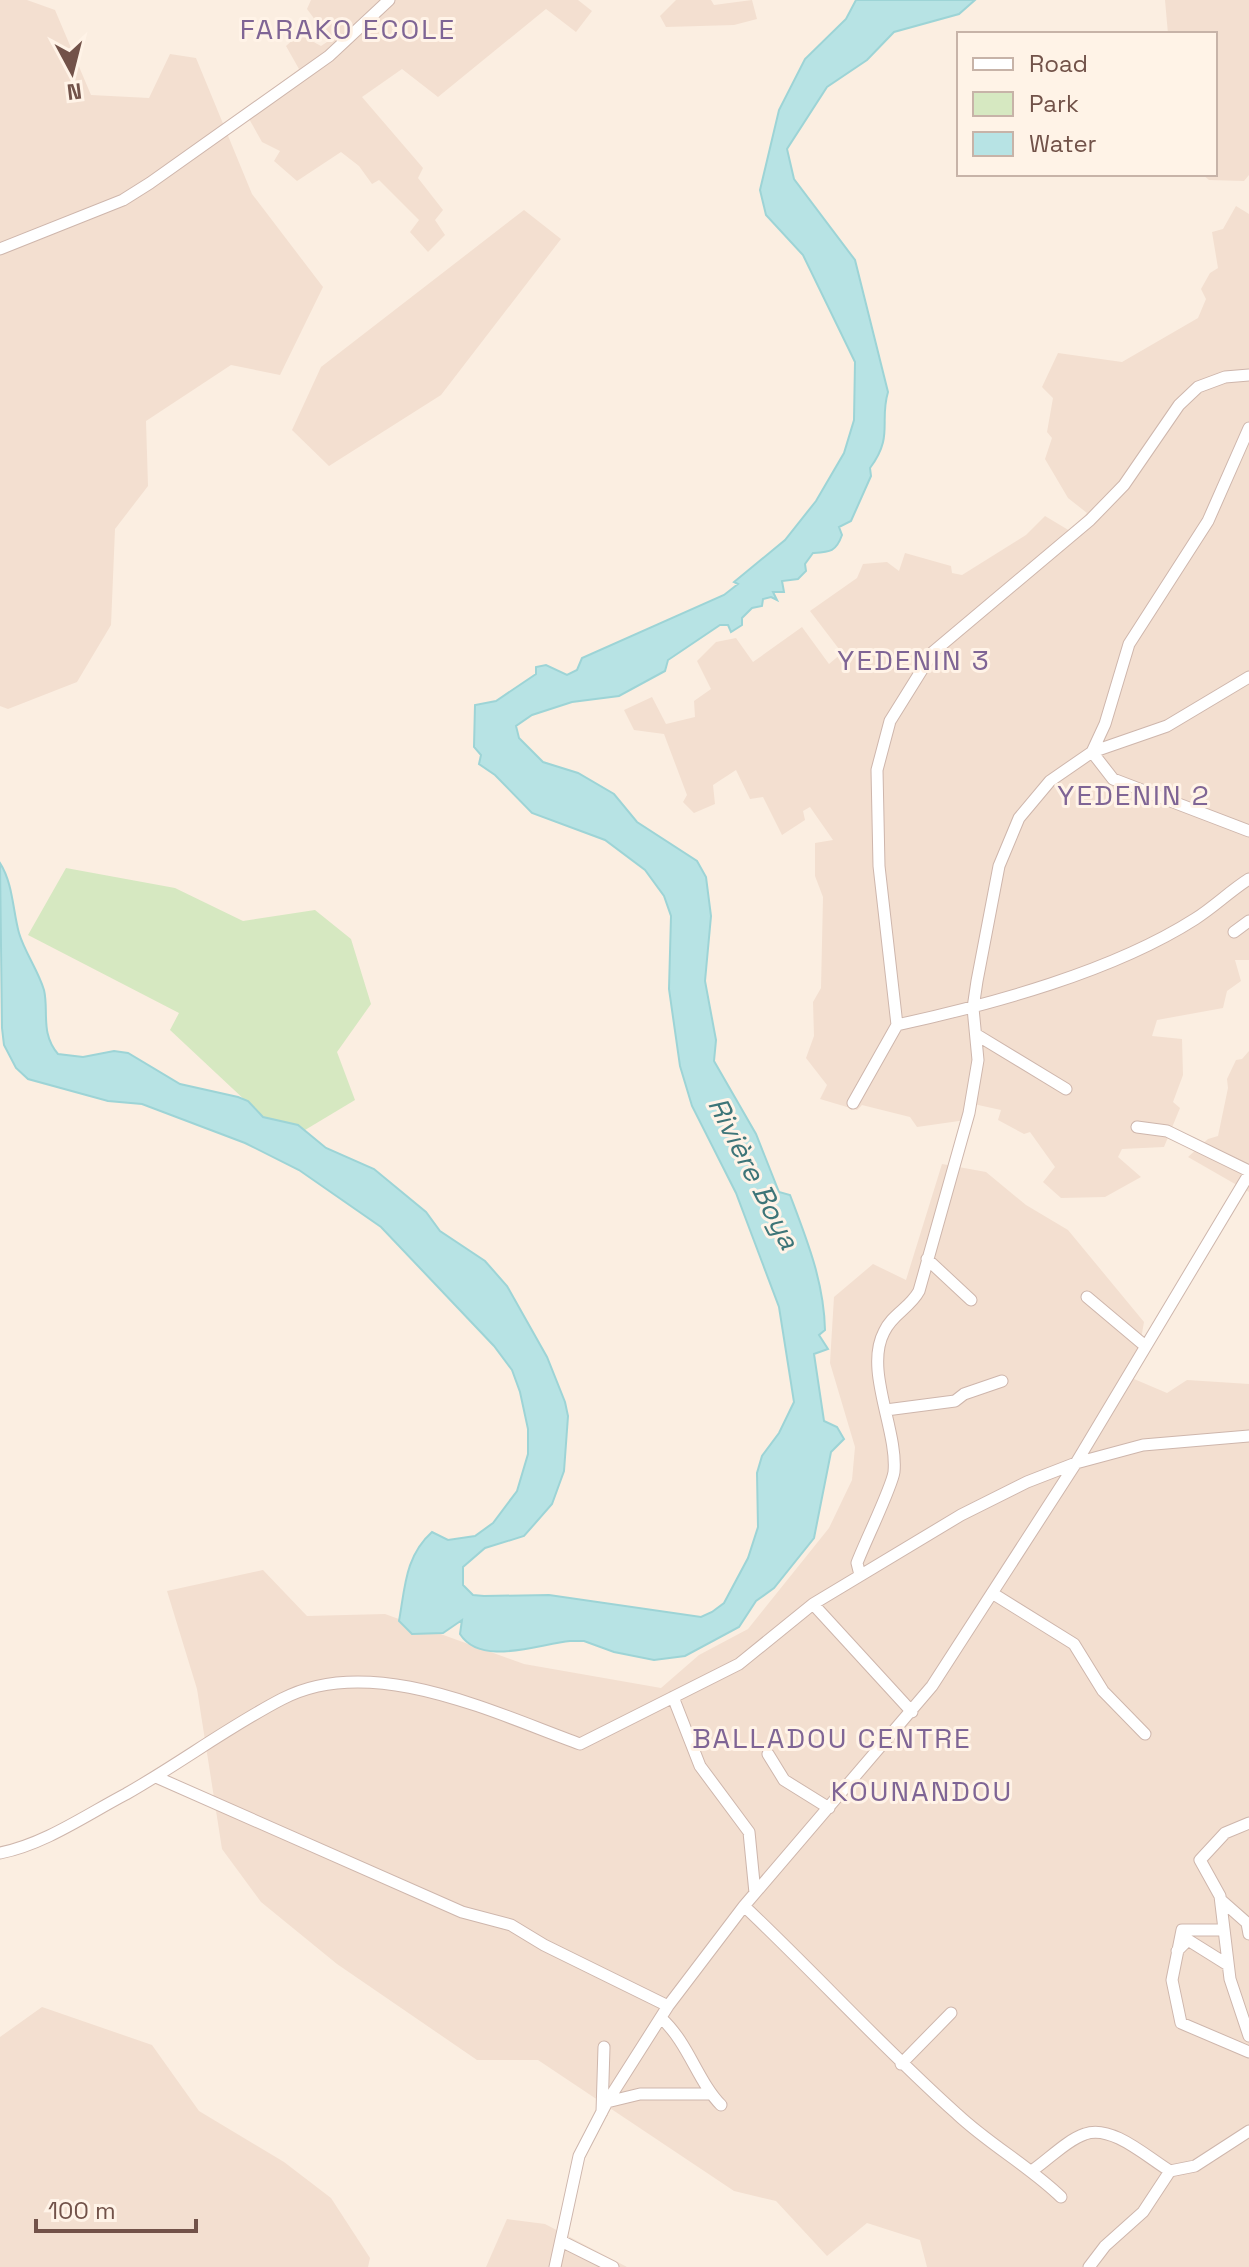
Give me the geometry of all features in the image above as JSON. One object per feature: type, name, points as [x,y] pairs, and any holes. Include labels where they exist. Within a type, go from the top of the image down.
[{"type":"street","points":[[0,249],[123,200],[340,52],[389,0]]},
{"type":"street","points":[[853,1103],[897,1025],[879,866],[877,770],[890,721],[933,652],[1090,520],[1124,485],[1179,405],[1198,387],[1225,377],[1249,375]]},
{"type":"street","points":[[1092,752],[1105,724],[1129,644],[1208,521],[1249,428]]},
{"type":"street","points":[[860,1575],[857,1563],[894,1473],[879,1355],[883,1333],[896,1314],[912,1304],[954,1174],[978,1060],[973,1008],[999,866],[1019,818],[1050,781],[1092,752],[1167,726],[1249,677]]},
{"type":"street","points":[[1092,752],[1113,779],[1249,831]]},
{"type":"street","points":[[897,1025],[973,1008],[1132,951],[1194,919],[1249,879]]},
{"type":"street","points":[[1234,932],[1249,921]]},
{"type":"street","points":[[977,1035],[1066,1089]]},
{"type":"street","points":[[555,2267],[579,2156],[668,2006],[744,1906],[912,1712],[1076,1463],[1249,1173],[1167,1131],[1137,1127]]},
{"type":"street","points":[[927,1259],[971,1300]]},
{"type":"street","points":[[1087,1297],[1144,1345]]},
{"type":"street","points":[[886,1410],[955,1401],[964,1394],[1002,1381]]},
{"type":"street","points":[[0,1853],[28,1846],[156,1777],[285,1697],[337,1684],[373,1683],[429,1691],[580,1744],[739,1664],[813,1604],[961,1515],[1076,1463],[1143,1445],[1249,1436]]},
{"type":"street","points":[[992,1593],[1074,1644],[1103,1691],[1145,1734]]},
{"type":"street","points":[[813,1604],[912,1712]]},
{"type":"street","points":[[673,1697],[700,1766],[749,1832],[755,1893]]},
{"type":"street","points":[[768,1754],[784,1780],[829,1808]]},
{"type":"street","points":[[156,1777],[462,1912],[511,1925],[544,1945],[668,2006]]},
{"type":"street","points":[[1249,1823],[1225,1833],[1200,1860],[1221,1900],[1247,1923],[1249,1934]]},
{"type":"street","points":[[1221,1900],[1228,1965],[1249,2036]]},
{"type":"street","points":[[744,1906],[843,2000],[901,2064],[1010,2159],[1033,2170],[1061,2197]]},
{"type":"street","points":[[1222,1930],[1182,1930],[1172,1991],[1181,2023],[1249,2052]]},
{"type":"street","points":[[1177,1951],[1188,1940],[1228,1965]]},
{"type":"street","points":[[901,2064],[951,2013]]},
{"type":"street","points":[[661,2018],[688,2049],[710,2094],[721,2105]]},
{"type":"street","points":[[604,2047],[605,2108]]},
{"type":"street","points":[[605,2108],[640,2094],[710,2094]]},
{"type":"street","points":[[1033,2170],[1074,2140],[1099,2131],[1118,2138],[1170,2171],[1195,2166],[1249,2131]]},
{"type":"street","points":[[1089,2267],[1105,2246],[1143,2212],[1170,2171]]},
{"type":"street","points":[[561,2241],[613,2267]]},
{"type":"shaded area","points":[[0,0],[27,0],[55,10],[91,95],[149,98],[170,54],[196,58],[252,194],[323,287],[280,375],[231,365],[146,421],[148,486],[115,529],[111,625],[77,682],[8,709],[0,706]]},
{"type":"shaded area","points":[[311,0],[578,0],[592,11],[576,32],[546,9],[438,97],[402,69],[362,97],[423,168],[418,178],[443,210],[435,220],[445,235],[428,252],[410,232],[419,220],[379,180],[372,184],[359,166],[341,152],[297,181],[274,161],[280,151],[262,142],[244,110],[299,69],[286,46],[299,34],[321,46],[330,40],[307,9]]},
{"type":"shaded area","points":[[676,0],[711,0],[714,5],[752,0],[757,19],[734,25],[666,27],[660,16]]},
{"type":"shaded area","points":[[1165,0],[1249,0],[1249,175],[1244,181],[1209,180],[1204,176],[1217,176],[1217,32],[1168,32]]},
{"type":"shaded area","points":[[1236,206],[1249,214],[1249,960],[1235,960],[1241,981],[1227,991],[1223,1008],[1157,1020],[1152,1036],[1182,1039],[1183,1075],[1173,1102],[1180,1108],[1164,1147],[1122,1149],[1118,1157],[1141,1177],[1105,1197],[1061,1198],[1043,1182],[1055,1167],[1030,1132],[1024,1134],[998,1120],[1001,1110],[969,1103],[966,1120],[917,1127],[910,1117],[862,1105],[857,1110],[820,1099],[827,1085],[806,1058],[814,1036],[813,1002],[821,988],[823,897],[815,876],[815,843],[833,840],[810,807],[803,811],[805,820],[782,835],[763,797],[750,799],[736,770],[713,785],[715,804],[694,813],[683,802],[687,795],[664,734],[634,730],[624,710],[652,697],[666,724],[695,717],[694,701],[711,689],[697,661],[716,642],[736,638],[753,662],[802,627],[829,664],[842,653],[810,611],[857,578],[863,564],[887,562],[899,571],[905,553],[951,566],[952,573],[962,575],[1026,535],[1045,516],[1070,531],[1087,513],[1068,498],[1045,459],[1052,438],[1047,432],[1053,398],[1042,387],[1058,353],[1122,362],[1198,318],[1206,299],[1201,289],[1210,273],[1218,268],[1212,232],[1223,229]]},
{"type":"shaded area","points":[[524,210],[561,239],[441,395],[329,466],[292,430],[321,367]]},
{"type":"shaded area","points":[[1249,1051],[1249,1192],[1188,1157],[1208,1139],[1218,1136],[1227,1079],[1236,1060],[1242,1059]]},
{"type":"shaded area","points":[[942,1164],[986,1172],[1026,1205],[1068,1230],[1144,1322],[1134,1379],[1167,1393],[1187,1380],[1249,1384],[1249,2267],[927,2267],[920,2240],[867,2223],[827,2256],[776,2201],[734,2191],[538,2060],[477,2060],[337,1964],[261,1902],[222,1849],[197,1689],[167,1591],[263,1570],[307,1616],[385,1614],[524,1664],[661,1688],[699,1655],[748,1629],[829,1528],[852,1480],[855,1447],[830,1363],[834,1297],[873,1264],[906,1280]]},
{"type":"shaded area","points":[[42,2007],[152,2045],[199,2111],[284,2162],[331,2198],[370,2258],[368,2267],[0,2267],[0,2037]]},
{"type":"shaded area","points":[[507,2219],[545,2224],[627,2267],[486,2267]]},
{"type":"green space","points":[[66,868],[175,888],[243,921],[315,910],[351,939],[371,1004],[337,1052],[355,1100],[305,1130],[263,1117],[170,1030],[179,1013],[28,935]]},
{"type":"water","name":"Rivière Boya","points":[[856,0],[975,0],[959,14],[894,32],[867,60],[827,87],[787,149],[794,179],[855,260],[888,392],[882,447],[870,468],[871,476],[851,521],[839,527],[842,535],[835,548],[813,553],[805,564],[806,571],[798,579],[782,581],[784,592],[773,592],[777,600],[771,597],[763,599],[762,606],[752,608],[742,618],[742,625],[731,632],[728,625],[720,625],[668,660],[665,671],[619,696],[572,702],[532,715],[516,726],[519,738],[543,762],[578,773],[614,794],[637,822],[697,861],[706,877],[711,916],[705,981],[716,1040],[714,1061],[756,1134],[779,1192],[790,1195],[808,1245],[824,1312],[825,1330],[819,1335],[828,1349],[814,1354],[824,1421],[837,1427],[844,1439],[831,1452],[814,1538],[774,1588],[756,1601],[739,1627],[685,1656],[654,1660],[614,1652],[584,1641],[496,1652],[469,1644],[460,1634],[462,1620],[443,1633],[412,1634],[399,1621],[411,1562],[423,1541],[432,1532],[448,1540],[475,1536],[493,1523],[517,1491],[528,1454],[528,1429],[512,1370],[494,1346],[381,1227],[299,1170],[245,1143],[142,1104],[108,1101],[28,1079],[16,1068],[4,1045],[2,1028],[0,863],[10,888],[22,940],[44,990],[47,1030],[58,1054],[83,1057],[114,1051],[128,1053],[180,1084],[238,1097],[248,1101],[263,1117],[298,1125],[326,1148],[374,1169],[426,1212],[440,1231],[485,1261],[507,1286],[547,1357],[565,1402],[568,1416],[564,1471],[552,1504],[524,1536],[485,1548],[463,1567],[463,1585],[473,1595],[549,1595],[701,1617],[724,1603],[748,1558],[758,1527],[757,1473],[762,1456],[779,1433],[794,1402],[779,1307],[736,1193],[692,1106],[680,1066],[669,989],[671,916],[664,896],[645,870],[605,840],[532,813],[495,775],[479,764],[481,755],[474,747],[475,705],[496,701],[536,674],[536,667],[546,665],[567,675],[577,670],[582,658],[724,595],[738,584],[734,582],[785,540],[816,501],[844,453],[854,420],[855,362],[803,255],[766,215],[760,190],[779,110],[805,59],[846,19]]},
{"type":"district","name":"FARAKO ECOLE","points":[[348,29]]},
{"type":"district","name":"YEDENIN 3","points":[[914,660]]},
{"type":"district","name":"YEDENIN 2","points":[[1134,795]]},
{"type":"district","name":"BALLADOU CENTRE","points":[[832,1738]]},
{"type":"district","name":"KOUNANDOU","points":[[922,1791]]}]
